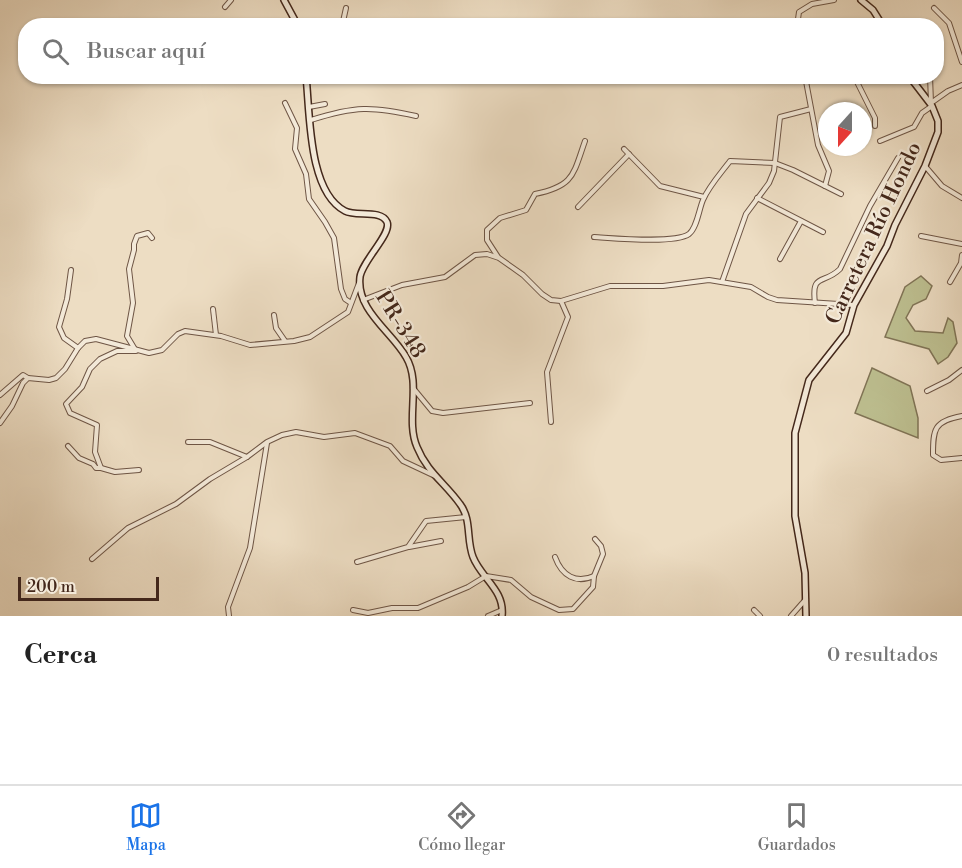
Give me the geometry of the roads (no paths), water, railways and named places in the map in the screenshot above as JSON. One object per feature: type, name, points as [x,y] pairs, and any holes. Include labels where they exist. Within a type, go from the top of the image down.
[{"type":"street","points":[[225,7],[231,0]]},
{"type":"street","points":[[284,0],[294,18]]},
{"type":"street","points":[[798,18],[799,12],[812,4],[834,0]]},
{"type":"street","points":[[861,0],[878,18]]},
{"type":"street","points":[[344,18],[346,8]]},
{"type":"street","points":[[934,8],[949,23],[962,62]]},
{"type":"street","name":"PR-348","points":[[307,84],[315,163],[320,181],[329,198],[344,211],[356,214],[377,214],[388,223],[386,233],[367,259],[360,277],[362,300],[407,358],[412,370],[413,427],[416,444],[424,461],[461,505],[467,517],[473,557],[499,593],[503,613]]},
{"type":"street","points":[[807,84],[818,145],[829,171],[825,186]]},
{"type":"street","points":[[858,84],[875,118],[876,126]]},
{"type":"street","name":"Carretera Río Hondo","points":[[806,616],[804,573],[795,516],[795,433],[808,380],[846,333],[854,305],[887,246],[895,225],[926,166],[938,132],[938,121],[932,105],[915,84]]},
{"type":"street","points":[[931,84],[932,105]]},
{"type":"street","points":[[880,141],[914,127],[922,113],[948,91],[962,85]]},
{"type":"street","points":[[285,103],[297,128],[295,149],[306,174],[309,199],[326,222],[334,238],[341,289],[345,299],[351,303]]},
{"type":"street","points":[[309,107],[324,104]]},
{"type":"street","points":[[311,120],[338,111],[370,107],[416,116]]},
{"type":"street","points":[[722,282],[740,226],[769,183],[774,171],[780,117],[812,109]]},
{"type":"street","points":[[498,258],[487,240],[487,230],[500,218],[526,210],[535,194],[560,188],[573,177],[585,141]]},
{"type":"street","points":[[624,149],[660,186],[704,197]]},
{"type":"street","points":[[578,207],[629,154]]},
{"type":"street","points":[[815,303],[815,283],[834,275],[840,269],[870,206],[898,158]]},
{"type":"street","points":[[594,237],[650,240],[682,237],[689,234],[693,229],[704,197],[730,161],[775,163],[841,194]]},
{"type":"street","points":[[926,166],[942,186],[962,198]]},
{"type":"street","points":[[757,198],[823,232]]},
{"type":"street","points":[[780,259],[801,221]]},
{"type":"street","points":[[136,351],[128,336],[134,303],[129,270],[137,236],[148,232],[152,238]]},
{"type":"street","points":[[921,236],[962,244]]},
{"type":"street","points":[[362,300],[410,283],[445,277],[475,255],[487,254],[498,258],[523,274],[551,300],[561,301],[610,286],[663,286],[709,280],[751,287],[777,300],[854,305]]},
{"type":"street","points":[[950,282],[961,263],[962,255]]},
{"type":"street","points":[[71,270],[60,327],[64,338],[78,348]]},
{"type":"street","points":[[0,395],[23,375],[28,378],[49,380],[56,378],[85,341],[96,339],[149,353],[162,350],[178,334],[185,331],[216,335],[250,345],[310,337],[348,312],[360,277]]},
{"type":"street","points":[[551,422],[547,372],[568,317],[561,301]]},
{"type":"street","points":[[213,309],[216,335]]},
{"type":"street","points":[[274,315],[276,328],[286,342]]},
{"type":"street","points":[[101,468],[95,452],[97,425],[70,413],[66,404],[82,387],[90,369],[100,359],[117,351],[136,351]]},
{"type":"street","points":[[927,391],[949,380],[962,370]]},
{"type":"street","points":[[0,423],[28,378]]},
{"type":"street","points":[[413,388],[432,411],[443,413],[530,403]]},
{"type":"street","points":[[962,416],[941,422],[933,432],[933,454],[941,460],[962,458]]},
{"type":"street","points":[[92,559],[128,528],[176,504],[210,479],[267,442],[282,435],[296,432],[324,436],[355,433],[390,446],[403,461],[436,477]]},
{"type":"street","points":[[191,443],[210,442],[247,457]]},
{"type":"street","points":[[229,616],[228,607],[250,548],[267,442]]},
{"type":"street","points":[[68,446],[79,458],[93,464],[96,468],[115,472],[139,470]]},
{"type":"street","points":[[408,547],[426,521],[467,517]]},
{"type":"street","points":[[353,610],[368,613],[392,608],[418,608],[468,587],[486,576],[511,580],[531,597],[559,610],[573,609],[593,587],[594,576],[603,554],[601,546],[595,539]]},
{"type":"street","points":[[357,562],[408,547],[441,541]]},
{"type":"street","points":[[555,557],[573,579],[584,581],[594,576]]},
{"type":"street","points":[[791,616],[806,599]]},
{"type":"street","points":[[754,610],[760,616]]},
{"type":"street","points":[[488,616],[503,613]]}]
